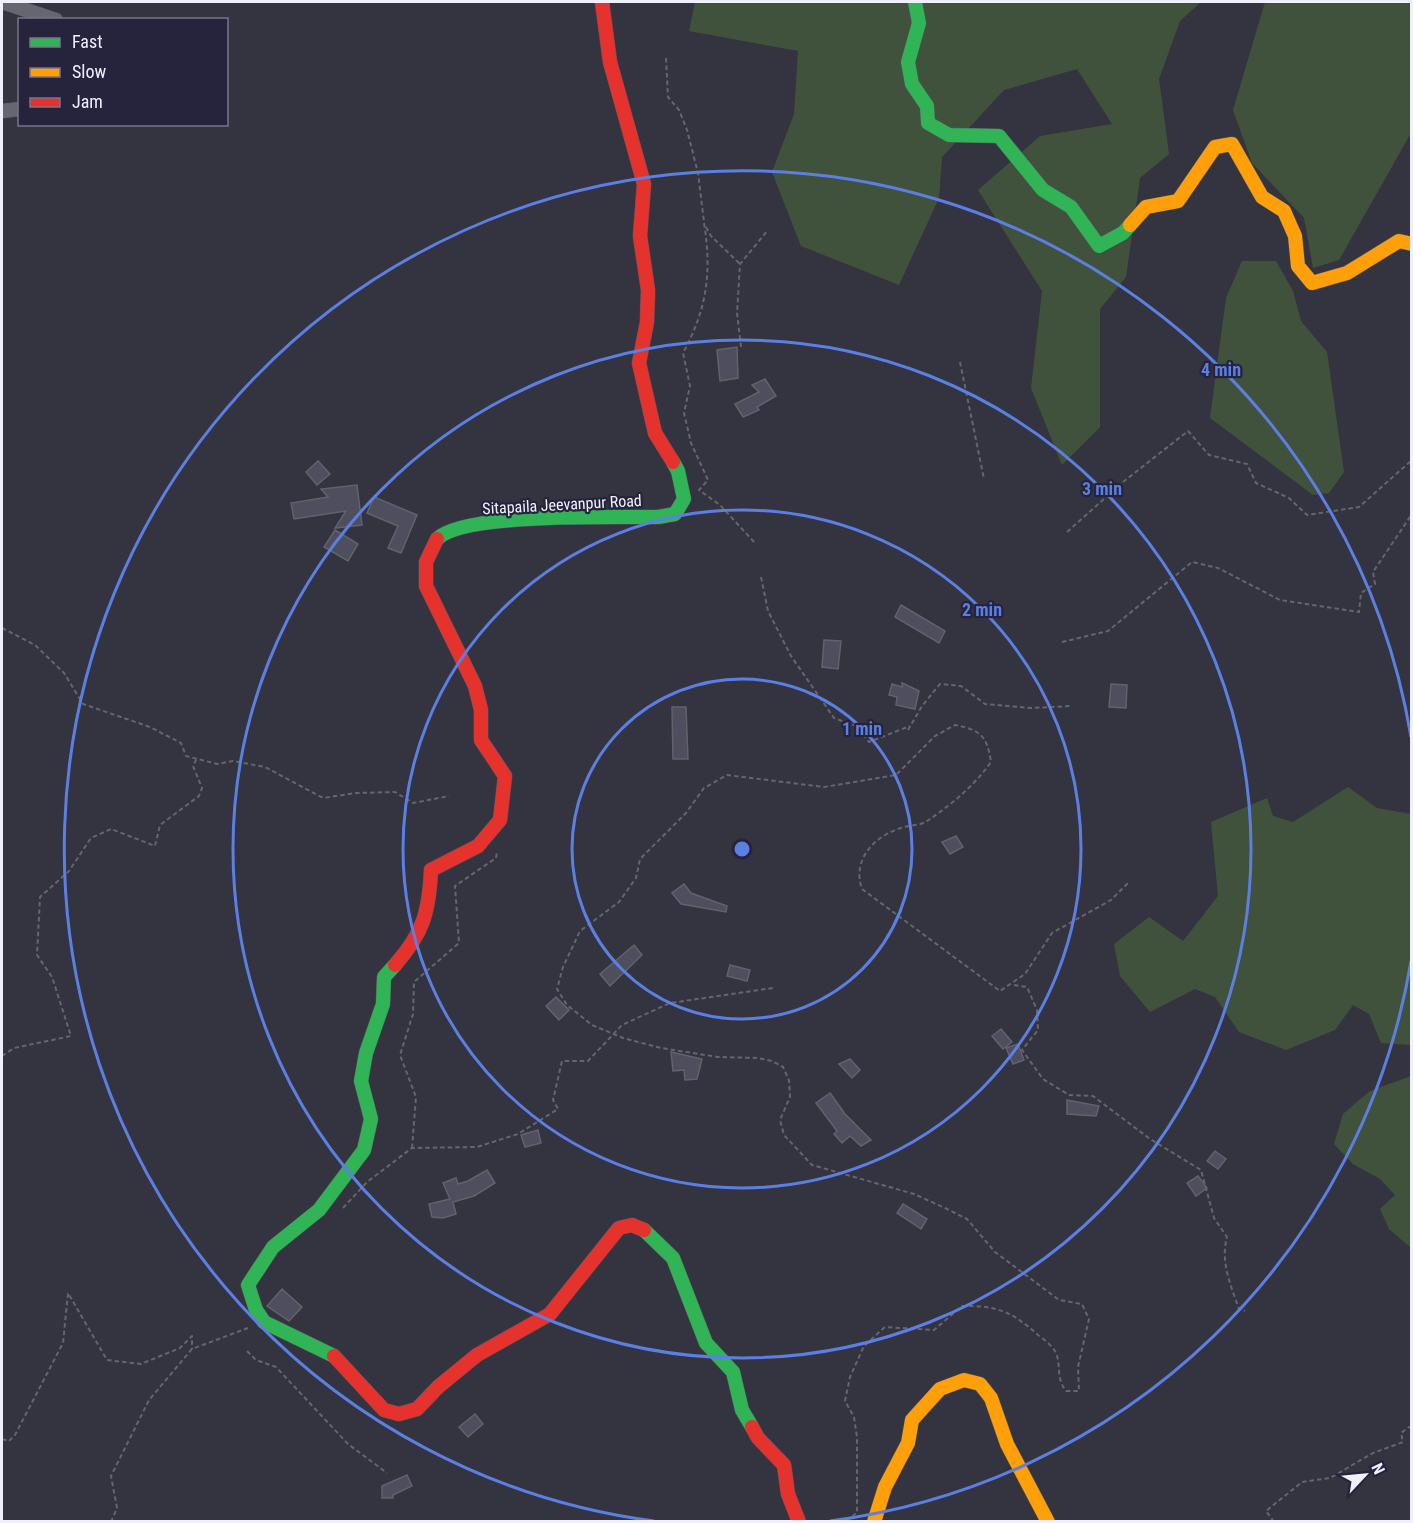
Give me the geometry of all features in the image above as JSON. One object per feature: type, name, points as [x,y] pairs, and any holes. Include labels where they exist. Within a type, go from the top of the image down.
[{"type":"street","points":[[2,2],[50,18]]},
{"type":"street","name":"Sitapaila Jeevanpur Road","points":[[264,1322],[256,1310],[248,1285],[273,1247],[319,1210],[364,1150],[371,1119],[362,1081],[366,1053],[383,1004],[384,977],[419,939],[430,909],[431,870],[446,860],[478,846],[500,820],[505,776],[481,740],[483,720],[478,688],[450,638],[425,581],[428,554],[442,534],[467,525],[539,519],[658,517],[675,514],[684,499],[678,471],[655,432],[639,363],[647,301],[640,236],[645,184],[610,62],[602,2]]},
{"type":"street","points":[[915,2],[919,23],[908,62],[912,84],[927,106],[928,123],[949,135],[999,136],[1043,190],[1071,207],[1099,246],[1123,233],[1146,207],[1178,201],[1215,147],[1232,144],[1262,197],[1284,211],[1295,236],[1298,266],[1312,284],[1342,276],[1367,264],[1399,241],[1412,244]]},
{"type":"street","points":[[2,111],[18,109]]},
{"type":"street","points":[[264,1322],[334,1356],[384,1410],[399,1414],[417,1409],[438,1387],[477,1355],[550,1314],[620,1228],[632,1225],[647,1231],[673,1258],[706,1343],[732,1372],[742,1410],[758,1438],[784,1465],[789,1494],[799,1521]]},
{"type":"street","points":[[874,1521],[885,1487],[908,1443],[912,1420],[940,1389],[964,1380],[980,1384],[991,1398],[1007,1444],[1048,1521]]},
{"type":"path","points":[[666,58],[668,97],[679,110],[687,130],[698,173],[710,265],[697,328],[683,352],[690,386],[684,413],[691,443],[708,480],[699,490],[720,505],[755,543]]},
{"type":"path","points":[[704,223],[711,236],[740,264]]},
{"type":"path","points":[[741,347],[737,313],[740,264],[768,230]]},
{"type":"path","points":[[960,362],[984,479]]},
{"type":"path","points":[[1067,532],[1123,482],[1188,431],[1209,455],[1246,464],[1256,483],[1289,498],[1307,515],[1359,507],[1412,460]]},
{"type":"path","points":[[1062,642],[1108,631],[1192,562],[1218,568],[1280,600],[1359,612],[1361,593],[1375,584],[1373,572],[1412,514]]},
{"type":"path","points":[[761,577],[768,611],[790,656],[834,718],[856,726],[869,742],[910,726]]},
{"type":"path","points":[[2,628],[35,645],[64,673],[83,704],[150,727],[181,743],[186,756],[217,764],[233,761],[265,767],[323,798],[356,793],[395,792],[413,803],[448,796]]},
{"type":"path","points":[[908,730],[940,684],[960,686],[985,704],[1031,708],[1071,706]]},
{"type":"path","points":[[847,1521],[857,1512],[859,1481],[854,1417],[845,1401],[850,1377],[864,1346],[885,1327],[934,1330],[962,1306],[992,1308],[1017,1316],[1044,1340],[1056,1352],[1059,1382],[1066,1391],[1079,1391],[1078,1367],[1082,1341],[1089,1319],[1082,1304],[1059,1300],[995,1252],[967,1219],[914,1194],[812,1165],[784,1135],[780,1120],[790,1097],[789,1080],[783,1067],[772,1061],[738,1056],[718,1057],[661,1048],[616,1035],[592,1025],[567,1005],[557,989],[563,967],[580,931],[619,902],[636,878],[640,859],[686,813],[704,788],[727,775],[824,787],[896,775],[935,736],[955,725],[973,728],[980,733],[989,746],[991,762],[982,776],[925,823],[889,832],[863,855],[857,875],[862,889],[879,904],[1000,991],[1014,985],[1035,962],[1052,933],[1110,900],[1128,883]]},
{"type":"path","points":[[2,1056],[14,1048],[71,1036],[52,977],[37,955],[40,897],[69,871],[91,838],[111,829],[155,846],[160,825],[199,796],[201,788],[193,766],[197,758]]},
{"type":"path","points":[[412,1148],[416,1097],[400,1055],[414,1014],[414,982],[459,943],[455,886],[496,858],[498,846]]},
{"type":"path","points":[[1014,985],[1027,987],[1037,1010],[1038,1030],[1022,1050],[1043,1079],[1069,1095],[1093,1096],[1150,1139],[1201,1170],[1214,1218],[1227,1237],[1223,1253],[1230,1281],[1239,1309],[1245,1311]]},
{"type":"path","points":[[337,1215],[367,1182],[412,1148],[477,1147],[518,1134],[558,1109],[553,1100],[562,1061],[588,1061],[616,1035],[622,1025],[670,1003],[773,988]]},
{"type":"path","points":[[2,1439],[9,1441],[15,1435],[63,1343],[68,1293],[107,1360],[141,1364],[180,1348],[192,1336],[192,1349]]},
{"type":"path","points":[[111,1521],[117,1508],[111,1476],[149,1400],[192,1349],[264,1322]]},
{"type":"path","points":[[247,1351],[256,1360],[276,1367],[348,1443],[387,1473]]},
{"type":"path","points":[[1274,1521],[1266,1511],[1302,1482],[1330,1478],[1373,1453],[1403,1442],[1401,1433],[1408,1427],[1412,1428]]},
{"type":"green space","points":[[695,2],[1201,2],[1180,21],[1159,79],[1169,154],[1140,178],[1126,277],[1100,309],[1100,427],[1062,465],[1031,388],[1042,291],[978,190],[1040,136],[1112,124],[1077,69],[1004,90],[942,157],[939,198],[899,285],[801,246],[772,172],[794,114],[798,51],[689,31]]},
{"type":"green space","points":[[1265,2],[1411,2],[1411,133],[1339,260],[1313,268],[1304,218],[1252,163],[1233,110]]},
{"type":"green space","points":[[1242,261],[1276,261],[1293,291],[1301,321],[1327,352],[1344,472],[1329,493],[1313,495],[1210,418],[1226,298]]},
{"type":"green space","points":[[1348,787],[1377,808],[1411,814],[1411,1045],[1381,1043],[1369,1014],[1353,1005],[1335,1030],[1286,1050],[1239,1032],[1215,997],[1195,989],[1150,1012],[1120,976],[1114,944],[1149,917],[1183,941],[1218,896],[1211,822],[1267,798],[1273,816],[1293,822]]},
{"type":"green space","points":[[1412,1076],[1411,1248],[1389,1229],[1380,1209],[1395,1195],[1380,1179],[1353,1164],[1334,1144],[1343,1114],[1370,1091]]},
{"type":"building","points":[[737,347],[738,378],[720,381],[717,350]]},
{"type":"building","points":[[765,379],[776,396],[757,407],[759,410],[743,417],[735,404],[759,392],[752,385]]},
{"type":"building","points":[[318,461],[330,474],[317,485],[306,472]]},
{"type":"building","points":[[357,485],[362,525],[335,528],[346,511],[294,519],[291,503],[328,497],[321,489]]},
{"type":"building","points":[[374,497],[417,515],[401,553],[388,548],[398,526],[367,513]]},
{"type":"building","points":[[335,530],[358,544],[348,561],[324,547]]},
{"type":"building","points":[[901,605],[945,631],[939,643],[895,617]]},
{"type":"building","points":[[824,640],[841,641],[838,669],[822,667]]},
{"type":"building","points":[[902,683],[919,691],[915,709],[896,705],[897,697],[889,695],[892,684],[902,687]]},
{"type":"building","points":[[1111,684],[1127,685],[1126,708],[1109,707]]},
{"type":"building","points":[[672,707],[686,707],[688,759],[673,759]]},
{"type":"building","points":[[956,836],[963,847],[950,854],[942,842]]},
{"type":"building","points":[[684,884],[691,893],[727,906],[726,912],[681,904],[672,893]]},
{"type":"building","points":[[634,945],[642,955],[610,986],[600,974]]},
{"type":"building","points":[[730,965],[750,970],[747,981],[727,976]]},
{"type":"building","points":[[556,997],[569,1010],[559,1020],[546,1006]]},
{"type":"building","points":[[1001,1029],[1012,1042],[1003,1049],[992,1036]]},
{"type":"building","points":[[1018,1044],[1024,1060],[1013,1064],[1006,1048]]},
{"type":"building","points":[[671,1052],[702,1059],[697,1079],[685,1080],[684,1070],[673,1071]]},
{"type":"building","points":[[850,1059],[860,1070],[852,1078],[839,1064]]},
{"type":"building","points":[[830,1093],[845,1114],[871,1140],[861,1146],[850,1136],[842,1143],[834,1134],[837,1131],[816,1103]]},
{"type":"building","points":[[1067,1100],[1099,1106],[1096,1116],[1067,1114]]},
{"type":"building","points":[[538,1130],[541,1143],[525,1147],[521,1135]]},
{"type":"building","points":[[1215,1151],[1226,1159],[1218,1169],[1207,1161]]},
{"type":"building","points":[[487,1170],[495,1183],[474,1196],[453,1202],[456,1214],[443,1218],[432,1217],[429,1204],[450,1199],[443,1183],[456,1178],[458,1184]]},
{"type":"building","points":[[1198,1176],[1207,1188],[1196,1196],[1187,1183]]},
{"type":"building","points":[[903,1204],[927,1219],[921,1229],[897,1213]]},
{"type":"building","points":[[282,1289],[302,1307],[289,1321],[267,1306]]},
{"type":"building","points":[[475,1414],[483,1424],[468,1437],[459,1427]]},
{"type":"building","points":[[407,1475],[412,1486],[393,1495],[393,1498],[382,1498],[382,1486]]},
{"type":"traffic: fast","points":[[915,2],[919,23],[908,62],[912,84],[927,106],[928,123],[949,135],[999,136],[1043,190],[1071,207],[1099,246],[1123,233],[1130,225]]},
{"type":"traffic: fast","points":[[437,539],[452,530],[508,520],[658,517],[675,514],[684,499],[678,471],[673,462]]},
{"type":"traffic: fast","points":[[334,1356],[264,1322],[256,1310],[248,1285],[273,1247],[319,1210],[364,1150],[371,1119],[361,1081],[366,1053],[383,1004],[384,977],[395,965]]},
{"type":"traffic: fast","points":[[644,1230],[673,1258],[706,1343],[733,1372],[742,1410],[752,1427]]},
{"type":"traffic: slow","points":[[1130,225],[1146,207],[1178,201],[1215,147],[1232,144],[1262,197],[1284,211],[1295,236],[1298,266],[1312,283],[1347,273],[1399,241],[1412,244]]},
{"type":"traffic: slow","points":[[874,1522],[885,1487],[908,1443],[912,1420],[940,1389],[964,1380],[980,1384],[991,1398],[1007,1444],[1048,1522]]},
{"type":"traffic: jam","points":[[602,2],[610,62],[644,184],[640,236],[648,290],[647,322],[639,363],[655,433],[673,462]]},
{"type":"traffic: jam","points":[[395,965],[412,943],[423,922],[431,870],[478,846],[500,820],[505,776],[481,740],[481,710],[475,686],[426,586],[426,562],[437,539]]},
{"type":"traffic: jam","points":[[334,1356],[384,1410],[399,1414],[417,1409],[438,1387],[477,1355],[550,1314],[619,1228],[632,1225],[644,1230]]},
{"type":"traffic: jam","points":[[752,1427],[758,1438],[784,1465],[788,1494],[799,1522]]}]
